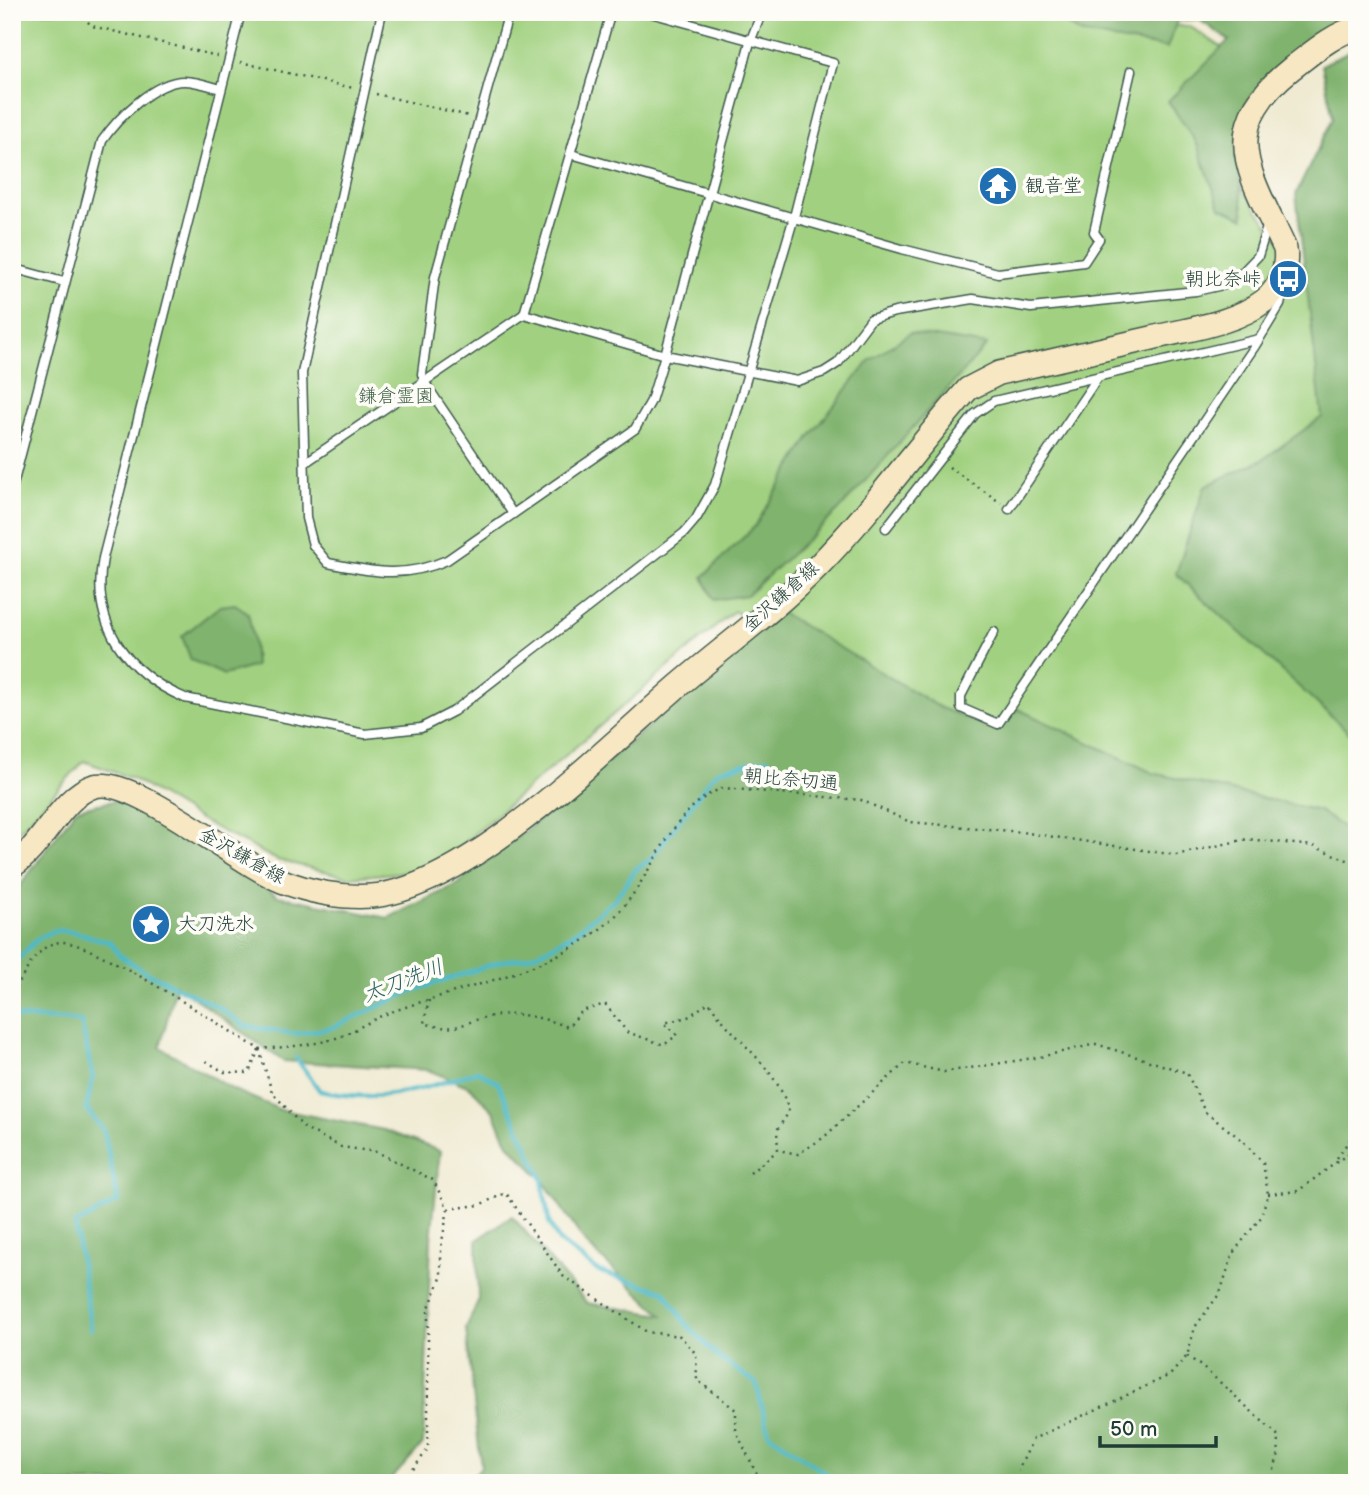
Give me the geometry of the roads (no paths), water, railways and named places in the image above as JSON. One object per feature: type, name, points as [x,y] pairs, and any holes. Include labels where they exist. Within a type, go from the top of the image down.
[{"type":"main road","points":[[1287,262],[1285,248],[1249,170],[1245,146],[1248,123],[1255,104],[1264,92],[1310,54],[1343,32],[1357,28]]},
{"type":"main road","name":"金沢鎌倉線","points":[[12,866],[24,859],[76,796],[96,786],[109,786],[128,789],[167,810],[210,841],[281,881],[317,892],[369,896],[396,893],[423,883],[522,820],[817,567],[968,389],[999,373],[1211,324],[1245,312],[1275,290],[1287,262]]},
{"type":"lane","points":[[241,12],[100,576],[99,596],[110,632],[132,663],[166,690],[185,698],[365,734],[403,732],[439,721],[665,550],[696,519],[722,467],[747,372],[794,217],[833,62],[648,12]]},
{"type":"lane","points":[[382,12],[302,373],[306,519],[313,545],[328,563],[405,573],[427,569],[447,560],[635,429],[651,401],[711,194],[751,42],[762,12]]},
{"type":"lane","points":[[509,12],[435,277],[422,374],[425,383],[513,514]]},
{"type":"lane","points":[[306,462],[524,314],[611,12]]},
{"type":"lane","points":[[571,154],[902,250],[998,273],[1084,262],[1099,239],[1094,232],[1131,71]]},
{"type":"lane","points":[[12,489],[98,151],[108,132],[136,102],[173,83],[182,80],[221,89]]},
{"type":"lane","points":[[524,314],[665,355],[797,382],[838,363],[871,319],[895,312],[973,299],[1031,308],[1196,291],[1232,284],[1258,256],[1271,216]]},
{"type":"lane","points":[[994,632],[961,696],[961,708],[998,724],[1259,339],[1280,305],[1287,262]]},
{"type":"lane","points":[[12,268],[64,282]]},
{"type":"lane","points":[[886,528],[975,414],[994,401],[1259,339]]},
{"type":"lane","points":[[1009,509],[1098,377]]},
{"type":"waterway","name":"太刀洗川","points":[[12,966],[46,934],[55,931],[77,933],[110,942],[119,955],[144,971],[218,1007],[245,1026],[295,1034],[331,1028],[412,991],[502,961],[524,958],[545,950],[574,933],[614,900],[637,868],[650,860],[714,774],[722,769],[768,759]]},
{"type":"waterway","points":[[12,1017],[81,1021],[93,1078],[86,1109],[104,1131],[118,1201],[75,1225],[91,1329]]},
{"type":"waterway","points":[[296,1058],[320,1091],[342,1095],[400,1093],[478,1071],[498,1083],[542,1179],[549,1222],[559,1241],[598,1271],[665,1292],[687,1325],[718,1357],[756,1383],[769,1434],[840,1483]]},
{"type":"place","name":"観音堂","points":[[998,186]]},
{"type":"place","name":"朝比奈峠","points":[[1288,279]]},
{"type":"place","name":"大刀洗水","points":[[151,924]]},
{"type":"park label","name":"鎌倉霊園","points":[[396,396]]}]
